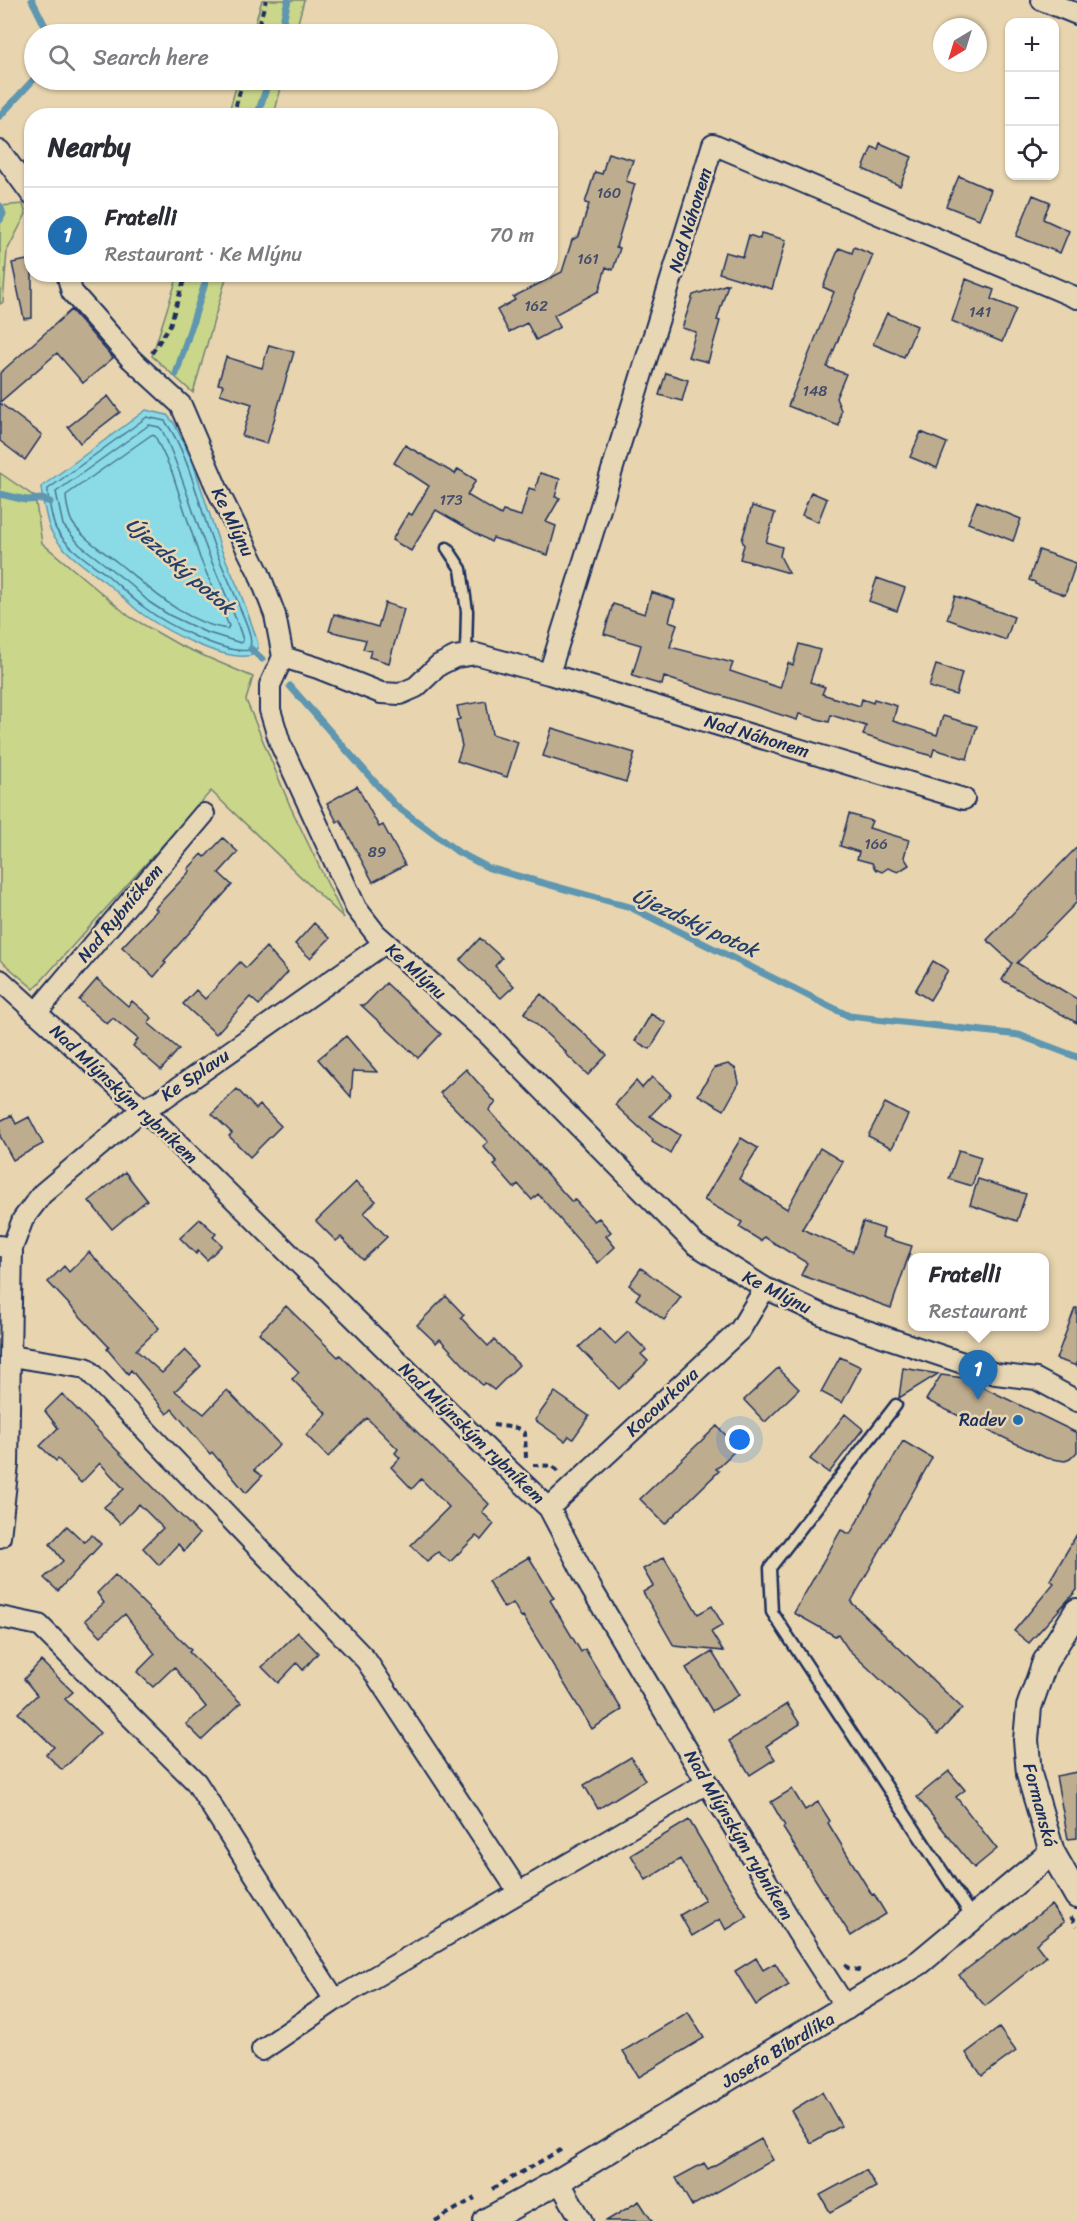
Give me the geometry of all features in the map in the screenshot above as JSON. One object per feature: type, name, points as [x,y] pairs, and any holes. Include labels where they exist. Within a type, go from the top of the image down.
[{"type":"street","points":[[1042,0],[1077,14]]},
{"type":"street","name":"Nad Náhonem","points":[[549,674],[713,144],[1077,298]]},
{"type":"street","points":[[0,151],[24,184]]},
{"type":"street","name":"Ke Mlýnu","points":[[69,282],[72,292],[131,359],[181,405],[275,615],[283,657],[270,685],[270,710],[280,743],[356,908],[385,943],[488,1034],[696,1245],[765,1288],[834,1320],[996,1374],[1036,1379],[1077,1401]]},
{"type":"street","points":[[283,657],[381,693],[400,694],[416,687],[439,665],[466,654]]},
{"type":"street","name":"Nad Náhonem","points":[[466,654],[476,654],[549,674],[964,799]]},
{"type":"street","name":"Nad Rybníčkem","points":[[36,1013],[204,814]]},
{"type":"street","name":"Ke Splavu","points":[[6,1247],[42,1194],[143,1109],[164,1098],[385,943]]},
{"type":"street","name":"Nad Mlýnským rybníkem","points":[[0,980],[143,1109],[549,1508],[591,1588],[707,1783],[798,1933],[847,2008]]},
{"type":"street","points":[[0,1537],[8,1464],[11,1356],[6,1247]]},
{"type":"street","name":"Kocourkova","points":[[549,1508],[740,1330],[765,1288]]},
{"type":"street","points":[[11,1356],[86,1368],[357,1651],[372,1669],[518,1891]]},
{"type":"street","name":"Formanská","points":[[1077,1611],[1045,1662],[1029,1707],[1026,1740],[1029,1774],[1052,1852],[1077,1896]]},
{"type":"street","points":[[0,1617],[39,1624],[196,1782],[335,2000]]},
{"type":"street","points":[[262,2050],[335,2000],[518,1891],[707,1783]]},
{"type":"street","name":"Josefa Bíbrdlíka","points":[[486,2221],[559,2181],[920,1962],[1052,1852]]},
{"type":"street","points":[[559,2181],[582,2221]]},
{"type":"lane","points":[[447,548],[461,569],[467,611],[466,654]]},
{"type":"lane","points":[[896,1406],[770,1568],[772,1612],[973,1918]]},
{"type":"path","points":[[259,24],[266,0]]},
{"type":"path","points":[[235,108],[240,90]]},
{"type":"path","points":[[142,369],[170,325],[183,282]]},
{"type":"green space","points":[[262,0],[304,0],[298,24],[255,24]]},
{"type":"green space","points":[[235,90],[280,90],[276,108],[230,108]]},
{"type":"green space","points":[[23,204],[24,218],[7,251],[3,302],[0,304],[0,206]]},
{"type":"green space","points":[[176,282],[225,282],[193,393],[152,356]]},
{"type":"green space","points":[[0,473],[35,497],[42,543],[130,617],[181,646],[253,677],[246,700],[291,808],[344,918],[211,791],[34,989],[0,960]]},
{"type":"water","points":[[146,410],[167,415],[174,423],[193,463],[221,549],[252,625],[258,644],[256,654],[230,655],[214,651],[181,637],[153,621],[75,559],[51,531],[41,487]]},
{"type":"building","points":[[880,143],[912,157],[900,186],[863,169],[872,147],[878,149]]},
{"type":"building","points":[[608,153],[633,160],[626,181],[635,184],[616,247],[620,248],[613,270],[606,267],[599,291],[554,315],[560,327],[536,340],[527,323],[509,332],[497,310],[515,300],[513,297],[542,282],[558,282],[558,274],[562,272],[572,240],[579,236],[589,204],[585,203],[595,172],[602,174]]},
{"type":"building","points":[[959,176],[991,190],[979,219],[946,206]]},
{"type":"building","points":[[1033,195],[1050,202],[1043,219],[1069,231],[1060,253],[1016,236]]},
{"type":"building","points":[[761,233],[786,240],[772,289],[719,273],[725,252],[743,257],[749,235],[760,239]]},
{"type":"building","points":[[854,247],[873,255],[827,367],[846,374],[836,398],[841,410],[839,426],[788,406],[834,292],[823,287],[839,248],[852,253]]},
{"type":"building","points":[[24,261],[24,282],[32,282],[32,318],[24,319],[12,263]]},
{"type":"building","points":[[966,279],[994,290],[991,299],[1016,309],[1002,342],[952,321]]},
{"type":"building","points":[[728,284],[708,362],[688,357],[696,332],[682,328],[693,295]]},
{"type":"building","points":[[71,310],[113,358],[83,383],[57,353],[0,402],[0,373]]},
{"type":"building","points":[[887,313],[917,326],[904,357],[873,344]]},
{"type":"building","points":[[269,345],[294,352],[267,444],[242,436],[252,404],[220,394],[223,385],[218,384],[226,357],[262,368]]},
{"type":"building","points":[[666,373],[688,380],[682,401],[659,395]]},
{"type":"building","points":[[108,396],[120,412],[80,443],[68,427]]},
{"type":"building","points":[[0,403],[42,435],[25,460],[0,441]]},
{"type":"building","points":[[921,432],[947,443],[937,468],[910,457]]},
{"type":"building","points":[[405,445],[455,474],[458,469],[476,480],[467,495],[501,515],[503,511],[521,516],[529,488],[535,490],[540,473],[560,479],[555,497],[560,498],[546,522],[556,526],[548,555],[493,538],[491,542],[436,510],[411,551],[392,540],[408,513],[412,515],[429,486],[394,463]]},
{"type":"building","points":[[811,492],[827,499],[818,522],[802,515]]},
{"type":"building","points":[[977,501],[1021,519],[1013,541],[968,523]]},
{"type":"building","points":[[752,506],[775,513],[766,542],[782,547],[780,556],[789,573],[740,559],[744,545],[742,540]]},
{"type":"building","points":[[1039,550],[1076,563],[1065,595],[1029,580]]},
{"type":"building","points":[[877,578],[905,588],[897,611],[869,601]]},
{"type":"building","points":[[651,592],[675,600],[669,621],[677,624],[670,647],[733,663],[730,671],[780,688],[788,663],[793,665],[799,644],[820,650],[810,682],[825,687],[822,694],[860,706],[862,699],[873,703],[874,699],[897,706],[893,721],[937,735],[943,716],[977,726],[967,759],[934,749],[932,756],[863,735],[866,726],[831,715],[829,722],[799,714],[797,720],[664,677],[662,685],[632,676],[641,645],[604,634],[613,604],[645,614]]},
{"type":"building","points":[[955,596],[1014,617],[1006,640],[947,619]]},
{"type":"building","points":[[385,603],[404,609],[389,663],[369,657],[371,651],[363,649],[366,640],[329,631],[334,614],[378,627]]},
{"type":"building","points":[[936,665],[962,673],[956,695],[929,687]]},
{"type":"building","points":[[486,701],[492,734],[518,742],[507,777],[457,761],[462,746],[456,720],[460,719],[457,706]]},
{"type":"building","points":[[552,728],[635,753],[626,782],[543,756]]},
{"type":"building","points":[[357,786],[379,827],[383,825],[405,865],[373,882],[340,820],[337,822],[327,803]]},
{"type":"building","points":[[849,814],[872,821],[869,828],[909,840],[904,857],[909,865],[898,872],[888,868],[882,872],[875,869],[872,863],[857,859],[859,852],[840,846]]},
{"type":"building","points":[[223,838],[238,852],[219,873],[232,885],[164,961],[166,963],[154,977],[122,947],[190,871],[188,869],[202,854],[205,857]]},
{"type":"building","points":[[1077,847],[1077,902],[1017,963],[1077,999],[1077,1023],[1002,980],[1012,963],[987,940]]},
{"type":"building","points":[[314,923],[330,938],[310,958],[295,944]]},
{"type":"building","points":[[480,938],[502,958],[495,966],[514,986],[501,998],[460,960]]},
{"type":"building","points":[[266,947],[288,972],[259,1005],[250,997],[216,1034],[183,1004],[196,990],[205,999],[240,962],[246,968]]},
{"type":"building","points":[[933,961],[948,970],[930,1000],[915,991]]},
{"type":"building","points":[[97,979],[128,1006],[132,1001],[152,1018],[148,1023],[179,1049],[161,1070],[133,1046],[138,1039],[113,1018],[107,1024],[79,1000]]},
{"type":"building","points":[[386,983],[441,1034],[418,1058],[361,1005],[365,1005]]},
{"type":"building","points":[[541,994],[607,1055],[588,1075],[524,1013]]},
{"type":"building","points":[[651,1014],[666,1023],[650,1049],[635,1041]]},
{"type":"building","points":[[346,1036],[377,1072],[353,1071],[351,1097],[318,1059]]},
{"type":"building","points":[[728,1064],[736,1069],[739,1083],[724,1110],[698,1095],[714,1068]]},
{"type":"building","points":[[466,1069],[496,1103],[489,1110],[572,1202],[574,1199],[594,1221],[599,1218],[611,1232],[606,1236],[615,1247],[598,1263],[538,1194],[532,1200],[518,1184],[514,1188],[494,1165],[497,1162],[483,1146],[488,1142],[440,1093]]},
{"type":"building","points":[[652,1077],[671,1094],[650,1116],[680,1135],[670,1153],[652,1142],[653,1140],[615,1105],[636,1081],[642,1088]]},
{"type":"building","points":[[237,1089],[256,1109],[260,1105],[281,1126],[250,1157],[229,1136],[232,1133],[212,1114]]},
{"type":"building","points":[[885,1103],[908,1115],[892,1148],[868,1136]]},
{"type":"building","points":[[12,1115],[16,1124],[29,1117],[43,1144],[13,1160],[0,1136],[0,1121]]},
{"type":"building","points":[[741,1138],[758,1148],[739,1179],[787,1209],[820,1148],[843,1162],[802,1229],[853,1252],[863,1222],[884,1229],[882,1237],[912,1246],[891,1308],[801,1275],[807,1263],[764,1237],[761,1241],[739,1227],[742,1222],[704,1200]]},
{"type":"building","points":[[959,1150],[981,1157],[972,1186],[949,1179]]},
{"type":"building","points":[[125,1172],[147,1200],[112,1229],[89,1201]]},
{"type":"building","points":[[978,1179],[1026,1194],[1017,1221],[970,1205]]},
{"type":"building","points":[[356,1182],[376,1201],[364,1213],[387,1237],[363,1260],[341,1237],[336,1241],[316,1221]]},
{"type":"building","points":[[200,1219],[216,1234],[213,1237],[222,1245],[207,1260],[198,1251],[196,1254],[180,1238]]},
{"type":"building","points":[[89,1252],[159,1328],[136,1350],[162,1373],[185,1350],[201,1366],[175,1391],[204,1414],[227,1390],[280,1445],[254,1470],[262,1476],[246,1493],[172,1409],[167,1414],[131,1370],[128,1374],[107,1349],[109,1347],[48,1282],[64,1266],[69,1272]]},
{"type":"building","points":[[641,1268],[681,1297],[664,1320],[636,1299],[640,1293],[629,1285]]},
{"type":"building","points":[[446,1296],[464,1315],[461,1318],[488,1346],[494,1340],[519,1365],[494,1390],[485,1383],[482,1385],[440,1339],[436,1343],[417,1325]]},
{"type":"building","points":[[286,1306],[338,1357],[340,1355],[489,1504],[482,1512],[494,1524],[481,1540],[476,1536],[450,1562],[438,1552],[427,1561],[411,1545],[449,1507],[421,1479],[412,1489],[391,1467],[400,1458],[395,1453],[398,1449],[367,1418],[328,1457],[306,1435],[327,1414],[292,1379],[299,1372],[259,1333]]},
{"type":"building","points":[[1075,1308],[1077,1308],[1077,1366],[1056,1359]]},
{"type":"building","points":[[600,1328],[615,1344],[628,1332],[646,1350],[641,1354],[648,1361],[619,1389],[579,1347]]},
{"type":"building","points":[[840,1357],[861,1367],[842,1403],[821,1392]]},
{"type":"building","points":[[778,1368],[799,1389],[765,1422],[744,1400]]},
{"type":"building","points":[[903,1368],[938,1374],[899,1398]]},
{"type":"building","points":[[941,1375],[964,1378],[1077,1433],[1077,1452],[1065,1461],[1046,1458],[926,1400]]},
{"type":"building","points":[[555,1392],[589,1416],[573,1439],[569,1436],[565,1441],[535,1420]]},
{"type":"building","points":[[62,1394],[199,1534],[184,1551],[178,1544],[159,1565],[143,1548],[163,1528],[139,1504],[120,1524],[104,1507],[124,1489],[100,1463],[81,1483],[58,1459],[56,1461],[40,1446],[58,1428],[45,1411]]},
{"type":"building","points":[[845,1414],[863,1429],[829,1473],[810,1459]]},
{"type":"building","points":[[717,1426],[738,1448],[716,1469],[719,1471],[665,1524],[640,1499]]},
{"type":"building","points":[[903,1441],[932,1458],[851,1602],[962,1708],[938,1734],[848,1649],[838,1634],[835,1636],[794,1613],[841,1530],[850,1534]]},
{"type":"building","points":[[67,1526],[84,1542],[92,1535],[101,1544],[58,1591],[44,1578],[63,1561],[50,1544]]},
{"type":"building","points":[[1077,1534],[1077,1590],[1029,1643],[1014,1631],[1054,1583],[1050,1580]]},
{"type":"building","points":[[529,1557],[554,1598],[550,1600],[581,1652],[585,1649],[622,1710],[592,1729],[523,1616],[521,1617],[513,1603],[504,1608],[488,1581]]},
{"type":"building","points":[[664,1557],[698,1614],[712,1606],[723,1625],[711,1632],[723,1651],[674,1646],[643,1592],[653,1586],[643,1569]]},
{"type":"building","points":[[115,1575],[241,1703],[202,1740],[186,1724],[206,1707],[174,1667],[153,1687],[137,1672],[155,1654],[125,1614],[101,1636],[85,1620],[104,1603],[97,1593]]},
{"type":"building","points":[[298,1632],[318,1653],[303,1670],[297,1663],[278,1683],[262,1667]]},
{"type":"building","points":[[712,1652],[739,1695],[712,1711],[686,1668]]},
{"type":"building","points":[[41,1661],[73,1692],[65,1699],[100,1733],[62,1770],[46,1754],[54,1747],[18,1713],[37,1695],[24,1679]]},
{"type":"building","points":[[787,1704],[800,1724],[766,1746],[775,1759],[750,1775],[729,1741]]},
{"type":"building","points":[[631,1757],[645,1780],[598,1809],[584,1785]]},
{"type":"building","points":[[949,1771],[965,1790],[956,1797],[997,1849],[974,1868],[917,1797]]},
{"type":"building","points":[[1077,1772],[1077,1838],[1068,1839],[1056,1776]]},
{"type":"building","points":[[792,1789],[805,1810],[818,1802],[830,1821],[828,1823],[886,1914],[851,1936],[783,1828],[785,1826],[771,1802]]},
{"type":"building","points":[[689,1820],[747,1917],[726,1930],[720,1919],[692,1936],[680,1915],[705,1900],[680,1859],[646,1880],[631,1855]]},
{"type":"building","points":[[1051,1905],[1064,1922],[1036,1944],[1046,1957],[985,2006],[959,1975]]},
{"type":"building","points":[[756,1958],[763,1970],[775,1963],[789,1985],[756,2005],[735,1971]]},
{"type":"building","points":[[688,2012],[704,2038],[639,2077],[623,2051]]},
{"type":"building","points":[[999,2028],[1016,2051],[982,2076],[966,2053]]},
{"type":"building","points":[[822,2092],[841,2126],[811,2143],[791,2111]]},
{"type":"building","points":[[761,2139],[773,2160],[692,2206],[676,2178],[704,2163],[708,2169]]},
{"type":"building","points":[[866,2170],[876,2187],[830,2212],[820,2195]]},
{"type":"building","points":[[639,2201],[652,2221],[606,2221]]},
{"type":"waterway","points":[[32,0],[44,24]]},
{"type":"waterway","points":[[282,24],[288,0]]},
{"type":"waterway","points":[[0,116],[24,90]]},
{"type":"waterway","points":[[260,108],[266,90]]},
{"type":"waterway","points":[[0,206],[3,214],[0,220]]},
{"type":"waterway","points":[[176,374],[205,282]]},
{"type":"waterway","name":"Újezdský potok","points":[[0,494],[26,500],[42,499],[50,502]]},
{"type":"waterway","name":"Újezdský potok","points":[[251,649],[262,659]]},
{"type":"waterway","name":"Újezdský potok","points":[[290,686],[395,805],[458,852],[489,868],[630,907],[849,1016],[1019,1035],[1077,1057]]},
{"type":"place","name":"Fratelli","points":[[978,1400]]},
{"type":"place","name":"Radev","points":[[1018,1420]]}]
